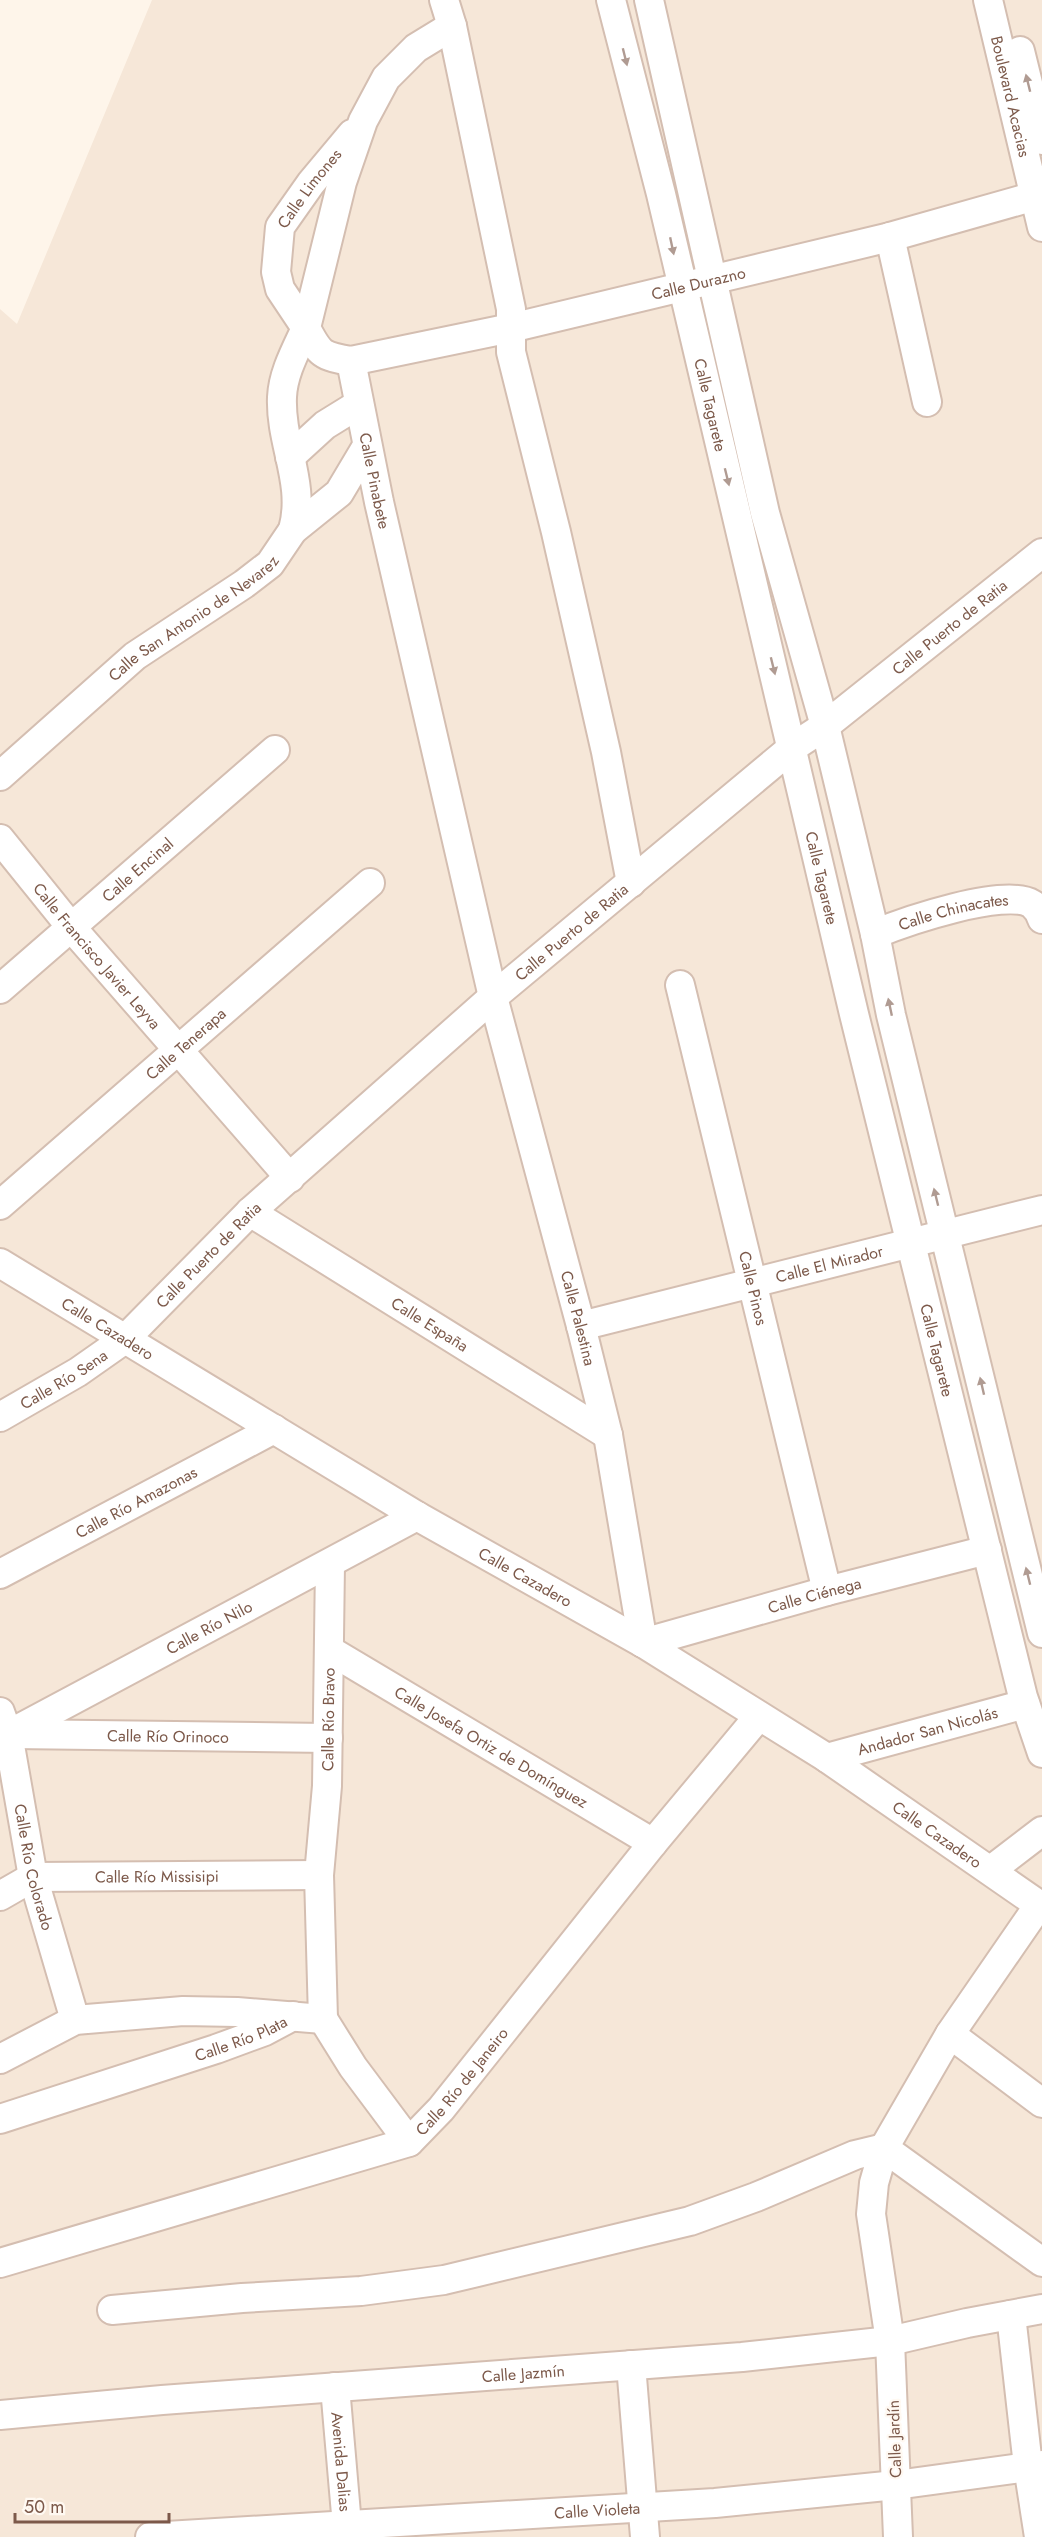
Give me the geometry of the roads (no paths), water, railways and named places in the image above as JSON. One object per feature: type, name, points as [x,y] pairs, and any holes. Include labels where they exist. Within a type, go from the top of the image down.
[{"type":"street","name":"Calle Tagarete","points":[[611,0],[661,194],[680,285],[793,747],[854,1014],[1025,1704],[1042,1753]]},
{"type":"street","name":"Calle Tagarete","points":[[649,0],[765,513],[825,726],[875,934],[891,1016],[1042,1633]]},
{"type":"street","name":"Boulevard Acacias","points":[[988,0],[1038,195],[1042,227]]},
{"type":"street","name":"Boulevard Acacias","points":[[1007,0],[1042,140]]},
{"type":"street","points":[[293,530],[298,496],[282,398],[286,372],[306,328],[342,182],[363,122],[386,78],[448,13]]},
{"type":"street","points":[[448,13],[511,309],[511,352],[556,532],[604,741],[631,883]]},
{"type":"street","name":"Calle Limones","points":[[306,328],[280,289],[276,273],[280,227],[311,183],[363,122]]},
{"type":"street","name":"Calle Durazno","points":[[351,361],[511,328],[680,285],[890,237],[1038,195]]},
{"type":"street","points":[[890,237],[927,402]]},
{"type":"street","points":[[306,328],[315,345],[326,356],[351,361]]},
{"type":"street","name":"Calle Pinabete","points":[[351,361],[368,446],[493,997]]},
{"type":"street","points":[[290,457],[325,425],[359,404]]},
{"type":"street","name":"Calle San Antonio de Nevarez","points":[[0,776],[135,656],[244,584],[270,564],[293,530],[339,493],[368,446]]},
{"type":"street","points":[[737,518],[765,513]]},
{"type":"street","name":"Calle Puerto de Ratia","points":[[125,1339],[250,1212],[493,997],[793,747],[825,726],[1042,553]]},
{"type":"street","name":"Calle Encinal","points":[[0,989],[274,750]]},
{"type":"street","name":"Calle Francisco Javier Leyva","points":[[0,839],[71,927],[290,1178]]},
{"type":"street","name":"Calle Tenerapa","points":[[0,1205],[370,883]]},
{"type":"street","name":"Calle Chinacates","points":[[875,934],[920,916],[1001,900],[1020,900],[1038,912]]},
{"type":"street","name":"Calle Pinos","points":[[680,985],[826,1591]]},
{"type":"street","name":"Calle Palestina","points":[[493,997],[608,1435],[643,1643]]},
{"type":"street","name":"Calle El Mirador","points":[[581,1326],[1042,1210]]},
{"type":"street","name":"Calle España","points":[[250,1212],[608,1435]]},
{"type":"street","name":"Calle Cazadero","points":[[0,1263],[417,1516],[643,1643],[827,1758],[1040,1906]]},
{"type":"street","name":"Calle Río Sena","points":[[0,1417],[78,1372],[125,1339]]},
{"type":"street","name":"Calle Río Amazonas","points":[[0,1574],[274,1429]]},
{"type":"street","name":"Calle Río Nilo","points":[[3,1728],[330,1564],[417,1516]]},
{"type":"street","name":"Calle Ciénega","points":[[643,1643],[826,1591],[987,1550]]},
{"type":"street","name":"Calle Río Bravo","points":[[323,2019],[319,1875],[327,1786],[330,1564]]},
{"type":"street","name":"Calle Josefa Ortiz de Domínguez","points":[[329,1650],[653,1843]]},
{"type":"street","name":"Andador San Nicolás","points":[[827,1758],[1025,1704]]},
{"type":"street","name":"Calle Río de Janeiro","points":[[0,2263],[409,2142],[441,2109],[653,1843],[759,1716]]},
{"type":"street","name":"Calle Río Orinoco","points":[[3,1728],[328,1738]]},
{"type":"street","name":"Calle Río Colorado","points":[[3,1728],[33,1877],[75,2020]]},
{"type":"street","points":[[991,1870],[1042,1831]]},
{"type":"street","name":"Calle Río Missisipi","points":[[0,1896],[33,1877],[319,1875]]},
{"type":"street","name":"Calle Jardín","points":[[898,2537],[890,2341],[871,2214],[874,2183],[884,2148],[950,2034],[1040,1906]]},
{"type":"street","name":"Calle Río Plata","points":[[0,2059],[75,2020],[183,2011],[293,2016]]},
{"type":"street","points":[[293,2016],[323,2019],[353,2067],[409,2142]]},
{"type":"street","name":"Calle Río Plata","points":[[0,2119],[216,2049],[265,2031],[293,2016]]},
{"type":"street","points":[[950,2034],[1042,2103]]},
{"type":"street","points":[[112,2310],[361,2290],[444,2280],[690,2221],[756,2197],[855,2155],[884,2148],[1042,2262]]},
{"type":"street","name":"Calle Jazmín","points":[[0,2415],[335,2387],[742,2357],[890,2341],[1042,2309]]},
{"type":"street","points":[[1011,2315],[1035,2466],[1039,2537]]},
{"type":"street","points":[[631,2365],[645,2537]]},
{"type":"street","name":"Avenida Dalias","points":[[335,2387],[348,2532]]},
{"type":"street","name":"Calle Violeta","points":[[150,2537],[348,2532],[896,2485],[1035,2466]]}]
